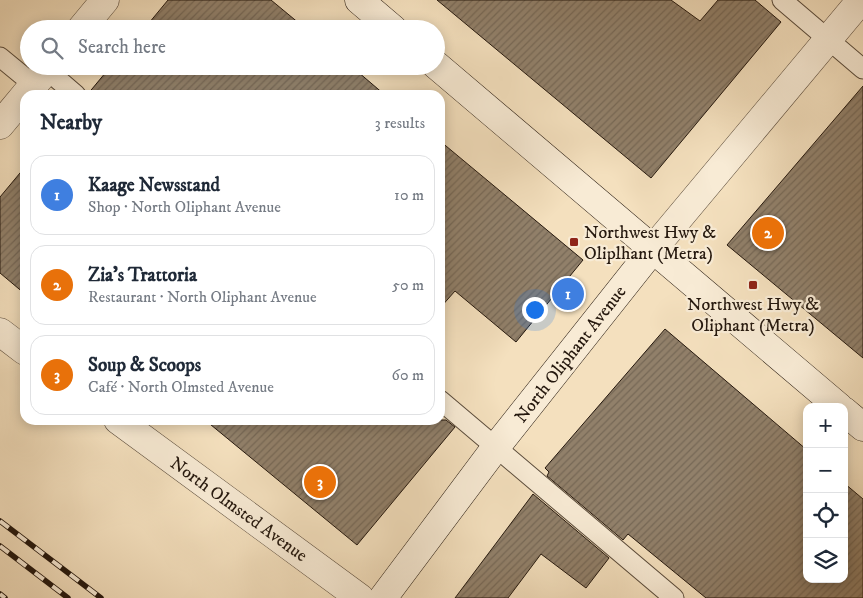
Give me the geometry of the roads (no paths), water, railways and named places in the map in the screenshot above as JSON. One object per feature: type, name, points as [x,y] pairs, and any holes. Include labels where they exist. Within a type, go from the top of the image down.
[{"type":"street","points":[[88,20],[105,0]]},
{"type":"street","points":[[359,0],[382,20]]},
{"type":"street","name":"North Oliphant Avenue","points":[[383,598],[496,447],[653,249],[861,0]]},
{"type":"street","points":[[445,73],[834,403]]},
{"type":"street","points":[[0,125],[20,101]]},
{"type":"street","points":[[0,332],[20,347]]},
{"type":"street","points":[[848,414],[863,427]]},
{"type":"street","name":"North Olmsted Avenue","points":[[125,425],[360,598]]},
{"type":"lane","points":[[782,0],[863,69]]},
{"type":"lane","points":[[0,57],[20,71]]},
{"type":"lane","points":[[36,82],[61,90]]},
{"type":"lane","points":[[445,404],[674,598]]},
{"type":"railway","points":[[0,521],[101,598]]},
{"type":"railway","points":[[0,546],[68,598]]},
{"type":"railway","points":[[0,594],[5,598]]},
{"type":"place","name":"Zia's Trattoria","points":[[768,233]]},
{"type":"place","name":"Northwest Hwy & Oliplhant (Metra)","points":[[574,242]]},
{"type":"place","name":"Northwest Hwy & Oliphant (Metra)","points":[[753,285]]},
{"type":"place","name":"Kaage Newsstand","points":[[568,294]]},
{"type":"place","name":"Soup & Scoops","points":[[320,482]]}]
